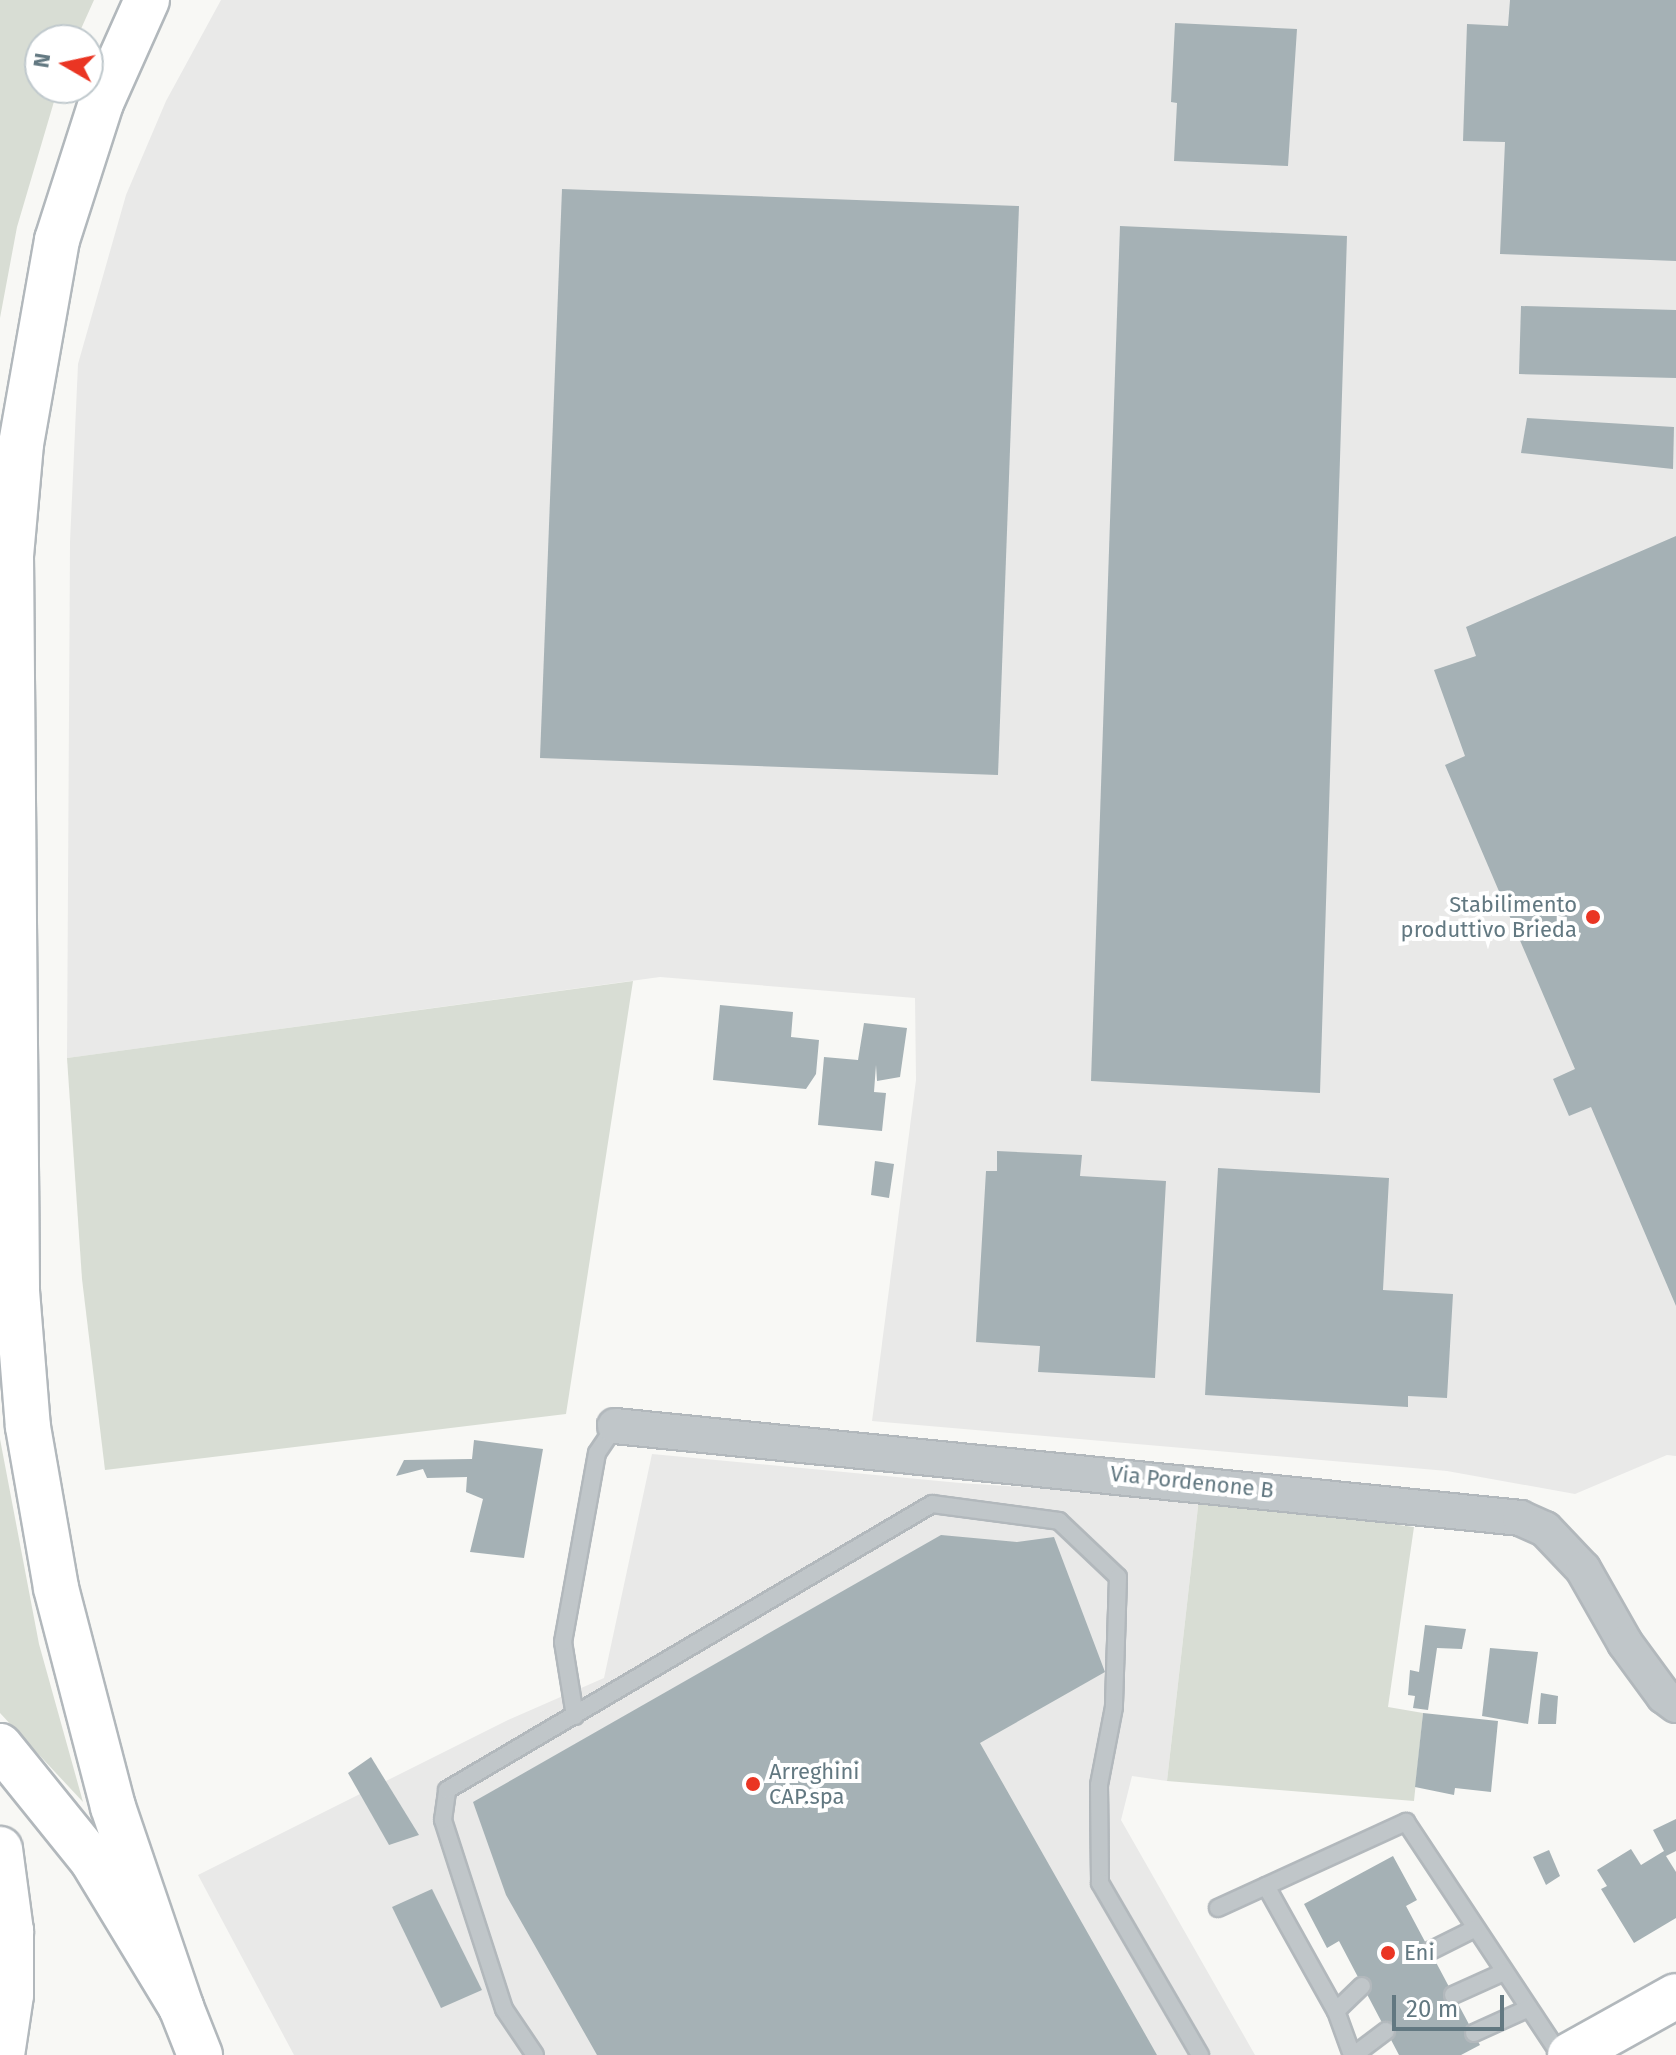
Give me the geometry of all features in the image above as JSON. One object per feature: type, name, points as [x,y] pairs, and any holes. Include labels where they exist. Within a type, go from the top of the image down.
[{"type":"main road","points":[[147,0],[101,103],[57,240],[21,444],[11,556],[17,1291],[28,1427],[56,1588],[113,1807],[200,2055]]},
{"type":"main road","points":[[0,1746],[92,1860],[181,2007]]},
{"type":"main road","points":[[0,1849],[11,1995],[2,2055]]},
{"type":"main road","points":[[1570,2055],[1676,1996]]},
{"type":"street","name":"Via Pordenone B","points":[[615,1426],[1520,1518],[1545,1529],[1583,1569],[1625,1643],[1664,1696],[1676,1705]]},
{"type":"lane","points":[[575,1716],[563,1642],[597,1453],[615,1426]]},
{"type":"lane","points":[[535,2055],[504,2009],[443,1820],[447,1790],[932,1504],[1059,1521],[1118,1577],[1114,1707],[1099,1785],[1100,1883],[1200,2055]]},
{"type":"lane","points":[[1218,1908],[1406,1822],[1560,2055]]},
{"type":"lane","points":[[1266,1886],[1336,2011],[1353,2055],[1386,2031]]},
{"type":"lane","points":[[1430,1951],[1474,1929]]},
{"type":"lane","points":[[1453,1995],[1504,1972]]},
{"type":"lane","points":[[1336,2011],[1362,1986]]},
{"type":"lane","points":[[1474,2033],[1529,2008]]},
{"type":"shaded area","points":[[0,0],[94,0],[83,24],[24,24],[24,104],[53,104],[17,227],[0,318]]},
{"type":"shaded area","points":[[221,0],[1676,0],[1676,1456],[1667,1455],[1575,1494],[1447,1471],[872,1421],[916,1080],[915,998],[660,977],[67,1058],[70,542],[78,364],[126,195],[166,101]]},
{"type":"shaded area","points":[[633,981],[566,1414],[105,1470],[82,1279],[67,1058]]},
{"type":"shaded area","points":[[0,1439],[39,1644],[83,1802],[0,1713]]},
{"type":"shaded area","points":[[652,1454],[960,1483],[1199,1498],[1167,1781],[1132,1776],[1121,1820],[1255,2055],[294,2055],[198,1875],[508,1720],[604,1678]]},
{"type":"shaded area","points":[[1199,1498],[1414,1527],[1388,1707],[1423,1713],[1414,1801],[1167,1781]]},
{"type":"building","points":[[1510,0],[1676,0],[1676,261],[1500,254],[1505,142],[1463,141],[1467,24],[1508,26]]},
{"type":"building","points":[[1175,23],[1297,29],[1288,166],[1174,161],[1177,103],[1171,102]]},
{"type":"building","points":[[562,189],[1019,206],[998,775],[540,758]]},
{"type":"building","points":[[1120,226],[1347,236],[1320,1093],[1091,1081]]},
{"type":"building","points":[[1521,306],[1676,310],[1676,378],[1519,374]]},
{"type":"building","points":[[1527,418],[1674,427],[1673,469],[1521,453]]},
{"type":"building","name":"Stabilimento produttivo Brieda","points":[[1676,536],[1676,1306],[1591,1107],[1569,1116],[1553,1079],[1575,1069],[1445,765],[1465,756],[1434,670],[1476,656],[1466,627]]},
{"type":"building","points":[[720,1005],[793,1012],[791,1037],[819,1040],[816,1074],[806,1089],[713,1080]]},
{"type":"building","points":[[864,1023],[907,1028],[900,1077],[877,1081],[876,1065],[874,1092],[886,1093],[882,1131],[818,1125],[824,1057],[858,1060]]},
{"type":"building","points":[[997,1151],[1082,1155],[1080,1176],[1166,1181],[1155,1378],[1038,1372],[1040,1346],[976,1342],[986,1171],[997,1171]]},
{"type":"building","points":[[875,1161],[894,1164],[889,1198],[871,1195]]},
{"type":"building","points":[[1218,1168],[1389,1178],[1383,1290],[1453,1294],[1447,1398],[1408,1396],[1408,1407],[1205,1395]]},
{"type":"building","points":[[474,1440],[543,1449],[524,1558],[470,1552],[483,1499],[466,1492],[467,1477],[427,1478],[423,1469],[396,1476],[404,1460],[472,1459]]},
{"type":"building","name":"Arreghini CAP.spa","points":[[941,1535],[1017,1542],[1054,1537],[1105,1672],[980,1743],[1157,2055],[597,2055],[506,1895],[473,1802]]},
{"type":"building","points":[[1425,1625],[1466,1629],[1462,1649],[1437,1648],[1428,1710],[1413,1708],[1415,1696],[1408,1695],[1410,1670],[1419,1672]]},
{"type":"building","points":[[1490,1648],[1538,1652],[1528,1724],[1482,1716]]},
{"type":"building","points":[[1541,1693],[1558,1696],[1556,1724],[1538,1724]]},
{"type":"building","points":[[1423,1713],[1498,1721],[1491,1792],[1455,1788],[1454,1795],[1415,1787]]},
{"type":"building","points":[[371,1757],[419,1835],[389,1845],[348,1773]]},
{"type":"building","points":[[1676,1819],[1676,1851],[1666,1856],[1676,1872],[1676,1918],[1634,1943],[1601,1889],[1607,1886],[1597,1870],[1631,1849],[1641,1865],[1664,1851],[1653,1830]]},
{"type":"building","points":[[1549,1850],[1560,1876],[1546,1885],[1533,1857]]},
{"type":"building","points":[[1393,1856],[1417,1900],[1406,1906],[1480,2045],[1461,2055],[1399,2055],[1339,1941],[1327,1948],[1304,1904]]},
{"type":"building","points":[[432,1889],[482,1990],[441,2008],[392,1907]]},
{"type":"place","name":"Stabilimento produttivo Brieda","points":[[1593,917]]},
{"type":"place","name":"Arreghini CAP.spa","points":[[753,1784]]},
{"type":"place","name":"Eni","points":[[1388,1953]]}]
